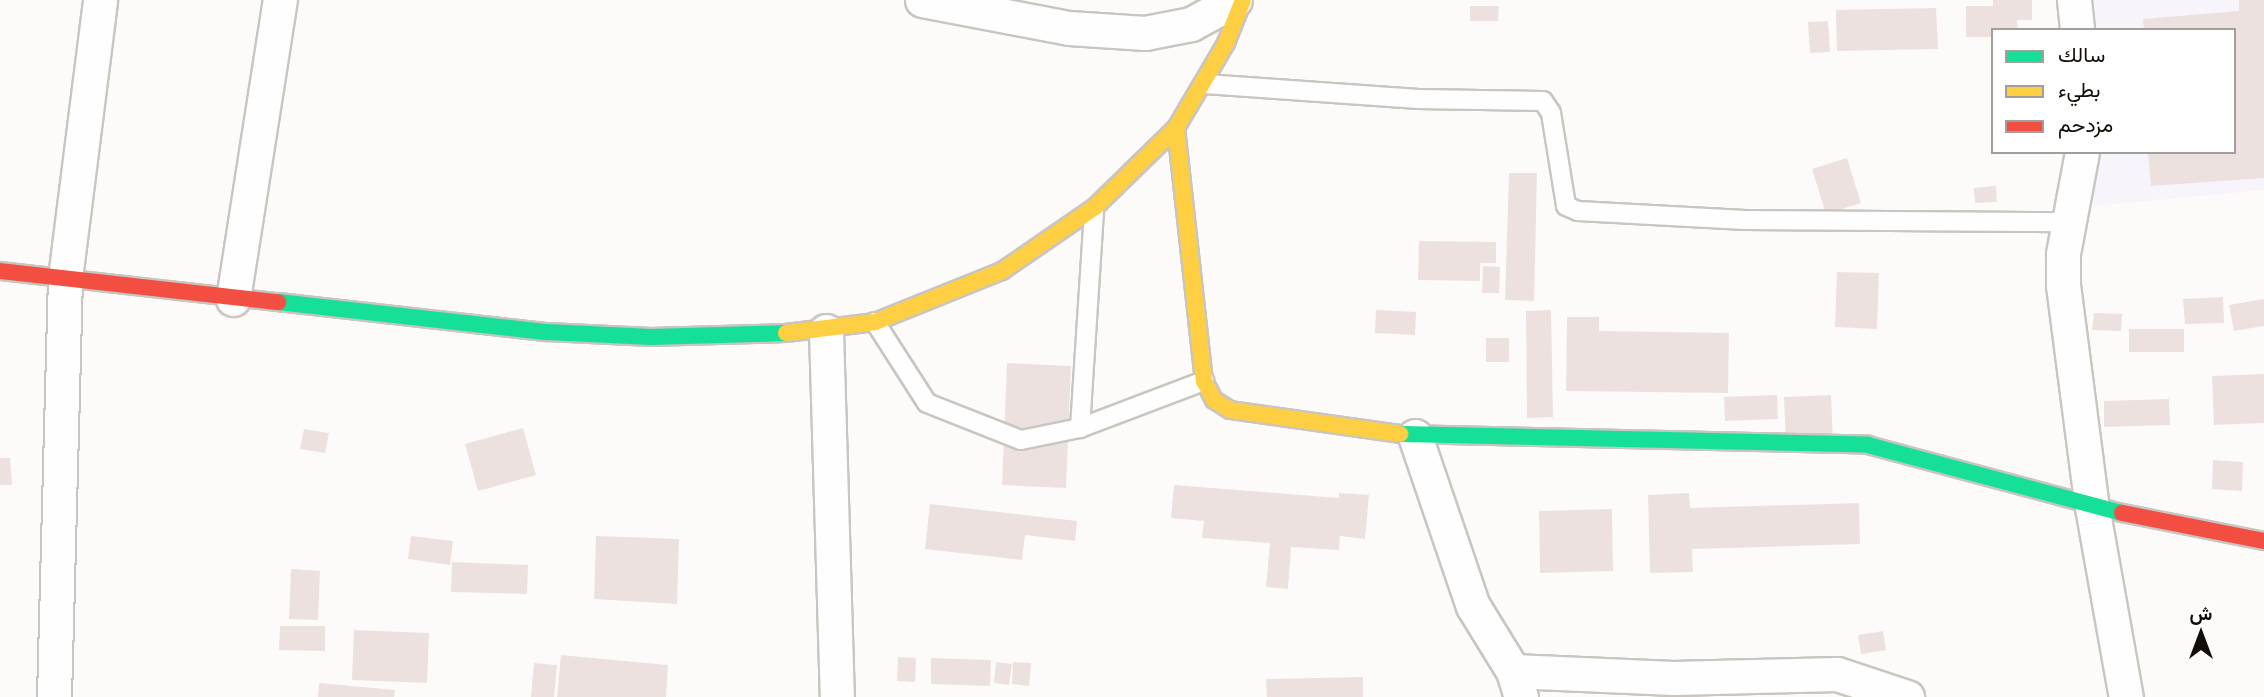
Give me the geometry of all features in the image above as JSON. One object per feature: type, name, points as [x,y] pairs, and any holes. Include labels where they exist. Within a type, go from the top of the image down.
[{"type":"main road","points":[[0,271],[547,332],[651,337],[826,331],[875,322],[1002,271],[1095,207],[1176,128],[1205,84],[1243,0]]},
{"type":"main road","points":[[1176,128],[1203,381],[1214,400],[1230,410],[1415,436],[1868,445],[2092,507],[2264,541]]},
{"type":"street","points":[[54,697],[65,278],[100,0]]},
{"type":"street","points":[[233,299],[280,0]]},
{"type":"street","points":[[922,0],[1069,28],[1145,33],[1191,24],[1235,0]]},
{"type":"street","points":[[2074,0],[2077,28]]},
{"type":"street","points":[[2082,154],[2069,222],[2063,285],[2092,507],[2126,697]]},
{"type":"street","points":[[826,331],[837,697]]},
{"type":"street","points":[[1415,436],[1473,606],[1517,684],[1837,674],[1907,697]]},
{"type":"lane","points":[[1205,84],[1418,99],[1543,101],[1552,113],[1566,206],[1578,211],[1758,220],[2069,222]]},
{"type":"lane","points":[[1080,428],[1095,207]]},
{"type":"lane","points":[[875,322],[928,403],[1021,440],[1080,428],[1203,381]]},
{"type":"shaded area","points":[[2074,0],[2264,0],[2264,190],[2094,206],[2089,154],[2236,154],[2236,28],[2077,28]]},
{"type":"building","points":[[1993,0],[2032,0],[2032,20],[2017,20],[2018,28],[1991,28],[1991,37],[1966,37],[1966,6],[1993,6]]},
{"type":"building","points":[[2239,0],[2264,0],[2264,178],[2151,186],[2148,154],[2236,154],[2236,28],[2144,28],[2143,19],[2239,11]]},
{"type":"building","points":[[1470,6],[1499,6],[1498,21],[1470,21]]},
{"type":"building","points":[[1936,8],[1938,49],[1837,51],[1836,10]]},
{"type":"building","points":[[1828,21],[1830,52],[1810,53],[1808,22]]},
{"type":"building","points":[[1847,158],[1861,203],[1826,214],[1812,169]]},
{"type":"building","points":[[1509,173],[1537,173],[1534,301],[1505,300]]},
{"type":"building","points":[[1996,186],[1997,202],[1975,203],[1974,188]]},
{"type":"building","points":[[1419,241],[1496,242],[1496,263],[1480,263],[1480,281],[1418,280]]},
{"type":"building","points":[[1483,266],[1500,267],[1499,293],[1482,293]]},
{"type":"building","points":[[1837,272],[1879,273],[1877,329],[1835,327]]},
{"type":"building","points":[[2223,297],[2224,323],[2185,324],[2183,299]]},
{"type":"building","points":[[2264,299],[2264,326],[2234,331],[2229,305]]},
{"type":"building","points":[[1376,310],[1416,312],[1415,335],[1375,333]]},
{"type":"building","points":[[1551,310],[1553,417],[1527,418],[1526,311]]},
{"type":"building","points":[[2094,313],[2122,314],[2121,331],[2092,330]]},
{"type":"building","points":[[1567,317],[1599,317],[1599,331],[1729,333],[1728,393],[1566,391]]},
{"type":"building","points":[[2129,329],[2184,329],[2184,352],[2129,352]]},
{"type":"building","points":[[1486,338],[1509,338],[1509,362],[1486,362]]},
{"type":"building","points":[[1007,363],[1071,366],[1066,488],[1002,485]]},
{"type":"building","points":[[2264,374],[2264,423],[2214,425],[2212,376]]},
{"type":"building","points":[[1777,395],[1778,419],[1725,421],[1724,397]]},
{"type":"building","points":[[1831,395],[1833,441],[1786,444],[1784,397]]},
{"type":"building","points":[[2169,399],[2170,425],[2104,427],[2104,401]]},
{"type":"building","points":[[523,428],[536,475],[478,491],[465,444]]},
{"type":"building","points":[[304,429],[329,433],[325,453],[300,449]]},
{"type":"building","points":[[0,458],[10,458],[12,485],[0,485]]},
{"type":"building","points":[[2213,460],[2243,462],[2242,491],[2212,489]]},
{"type":"building","points":[[1174,485],[1339,498],[1339,493],[1369,495],[1365,539],[1340,536],[1339,550],[1291,547],[1288,589],[1266,587],[1270,543],[1202,538],[1204,521],[1171,518]]},
{"type":"building","points":[[1689,493],[1690,508],[1859,503],[1860,544],[1692,549],[1693,572],[1650,573],[1648,495]]},
{"type":"building","points":[[930,504],[1077,521],[1075,541],[1025,535],[1022,560],[925,549]]},
{"type":"building","points":[[1612,509],[1613,571],[1540,573],[1539,511]]},
{"type":"building","points":[[411,536],[453,541],[450,565],[408,559]]},
{"type":"building","points":[[596,536],[679,539],[677,604],[594,599]]},
{"type":"building","points":[[452,562],[528,565],[527,594],[451,592]]},
{"type":"building","points":[[291,569],[320,571],[318,620],[289,619]]},
{"type":"building","points":[[280,626],[325,626],[325,651],[279,650]]},
{"type":"building","points":[[354,630],[429,633],[427,683],[352,680]]},
{"type":"building","points":[[1883,631],[1886,650],[1861,654],[1858,635]]},
{"type":"building","points":[[561,655],[668,665],[666,697],[557,697]]},
{"type":"building","points":[[898,657],[916,658],[915,682],[897,681]]},
{"type":"building","points":[[931,658],[991,660],[990,686],[931,684]]},
{"type":"building","points":[[996,662],[1012,664],[1009,685],[994,683]]},
{"type":"building","points":[[1013,662],[1031,663],[1029,686],[1012,684]]},
{"type":"building","points":[[534,663],[557,665],[554,697],[531,697]]},
{"type":"building","points":[[1363,677],[1363,697],[1267,697],[1266,679]]},
{"type":"building","points":[[319,683],[395,690],[394,697],[318,697]]},
{"type":"traffic: fast","points":[[278,302],[547,332],[651,337],[786,333]]},
{"type":"traffic: fast","points":[[1400,434],[1868,445],[2122,513]]},
{"type":"traffic: slow","points":[[786,333],[875,322],[1002,271],[1095,207],[1176,128],[1226,43],[1243,0]]},
{"type":"traffic: slow","points":[[1176,128],[1204,381],[1214,400],[1230,410],[1400,434]]},
{"type":"traffic: jam","points":[[0,271],[278,302]]},
{"type":"traffic: jam","points":[[2122,513],[2264,541]]}]
